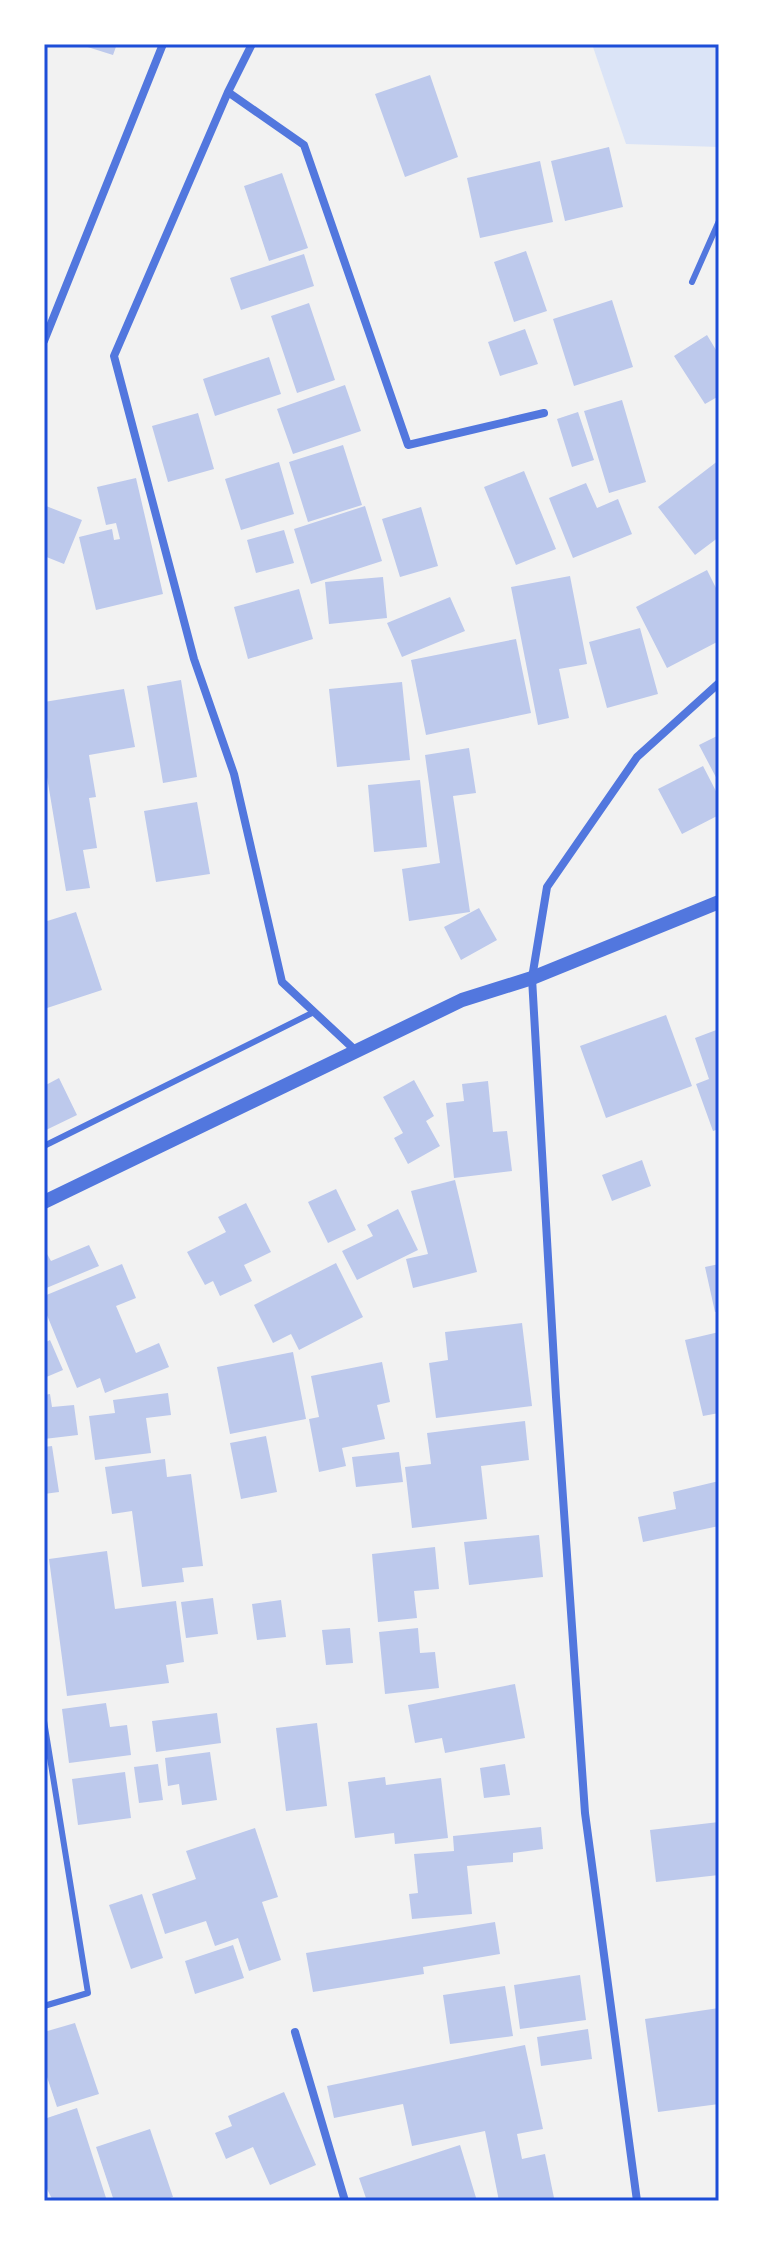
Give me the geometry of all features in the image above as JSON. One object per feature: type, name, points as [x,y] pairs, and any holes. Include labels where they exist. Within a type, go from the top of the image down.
[{"type":"street","points":[[44,341],[163,44]]},
{"type":"street","points":[[252,44],[228,92],[114,356],[194,659],[234,774],[282,982],[357,1051]]},
{"type":"street","points":[[228,92],[304,145],[408,445],[544,413]]},
{"type":"street","points":[[637,2201],[585,1813],[556,1397],[532,978],[547,887],[637,757],[719,683]]},
{"type":"street","points":[[44,1202],[462,1000],[532,978],[719,902]]},
{"type":"street","points":[[295,2032],[345,2201]]},
{"type":"lane","points":[[692,282],[719,221]]},
{"type":"lane","points":[[44,1146],[314,1012]]},
{"type":"lane","points":[[44,1721],[88,1993],[44,2006]]},
{"type":"shaded area","points":[[592,44],[719,44],[719,147],[626,144]]},
{"type":"building","points":[[78,44],[117,44],[113,55]]},
{"type":"building","points":[[430,75],[458,157],[405,177],[375,94]]},
{"type":"building","points":[[609,147],[623,207],[565,221],[551,161]]},
{"type":"building","points":[[540,161],[553,222],[480,238],[467,178]]},
{"type":"building","points":[[282,173],[308,248],[269,261],[244,186]]},
{"type":"building","points":[[526,251],[547,311],[514,322],[494,262]]},
{"type":"building","points":[[304,254],[314,286],[241,310],[230,278]]},
{"type":"building","points":[[612,300],[633,367],[574,386],[553,319]]},
{"type":"building","points":[[309,303],[335,380],[297,393],[271,316]]},
{"type":"building","points":[[525,329],[538,364],[500,376],[488,342]]},
{"type":"building","points":[[707,335],[719,355],[719,396],[705,404],[674,356]]},
{"type":"building","points":[[269,357],[281,394],[215,416],[203,379]]},
{"type":"building","points":[[345,385],[361,431],[293,454],[277,409]]},
{"type":"building","points":[[622,400],[646,482],[609,493],[584,411]]},
{"type":"building","points":[[578,412],[594,460],[572,467],[557,419]]},
{"type":"building","points":[[198,413],[214,469],[168,482],[152,426]]},
{"type":"building","points":[[343,445],[362,505],[308,522],[289,462]]},
{"type":"building","points":[[719,460],[719,537],[695,555],[658,507]]},
{"type":"building","points":[[279,462],[294,514],[241,530],[225,479]]},
{"type":"building","points":[[524,471],[556,549],[516,565],[484,487]]},
{"type":"building","points":[[136,478],[163,594],[96,610],[79,537],[112,529],[114,540],[120,539],[116,523],[106,525],[97,487]]},
{"type":"building","points":[[586,483],[597,508],[618,499],[632,534],[573,558],[549,498]]},
{"type":"building","points":[[46,506],[82,520],[64,564],[44,556]]},
{"type":"building","points":[[365,506],[382,561],[311,584],[294,529]]},
{"type":"building","points":[[421,507],[438,566],[400,577],[382,519]]},
{"type":"building","points":[[284,530],[294,563],[256,573],[247,540]]},
{"type":"building","points":[[707,570],[719,594],[719,641],[667,668],[636,607]]},
{"type":"building","points":[[570,576],[587,664],[559,669],[569,718],[538,725],[511,587]]},
{"type":"building","points":[[383,577],[387,618],[329,624],[325,582]]},
{"type":"building","points":[[299,589],[313,639],[248,659],[234,607]]},
{"type":"building","points":[[450,597],[465,631],[402,657],[387,623]]},
{"type":"building","points":[[640,628],[658,694],[607,708],[589,642]]},
{"type":"building","points":[[516,639],[531,713],[426,735],[411,660]]},
{"type":"building","points":[[181,680],[197,777],[163,783],[147,686]]},
{"type":"building","points":[[402,682],[410,760],[337,767],[329,689]]},
{"type":"building","points":[[124,689],[135,747],[89,755],[96,797],[89,798],[97,848],[83,850],[90,888],[66,891],[44,759],[44,702]]},
{"type":"building","points":[[719,735],[719,783],[699,745]]},
{"type":"building","points":[[469,748],[476,793],[453,796],[470,912],[409,921],[402,869],[440,863],[425,755]]},
{"type":"building","points":[[703,766],[719,797],[719,815],[682,834],[658,789]]},
{"type":"building","points":[[420,780],[427,847],[374,852],[368,785]]},
{"type":"building","points":[[197,802],[210,874],[156,882],[144,811]]},
{"type":"building","points":[[479,908],[497,940],[461,960],[444,927]]},
{"type":"building","points":[[76,912],[102,990],[44,1009],[44,922]]},
{"type":"building","points":[[666,1015],[692,1086],[606,1118],[580,1046]]},
{"type":"building","points":[[719,1029],[719,1129],[713,1131],[696,1084],[709,1079],[695,1038]]},
{"type":"building","points":[[59,1078],[77,1115],[44,1131],[44,1086]]},
{"type":"building","points":[[414,1080],[434,1116],[426,1121],[440,1146],[408,1164],[394,1138],[403,1133],[383,1097]]},
{"type":"building","points":[[488,1081],[493,1132],[507,1131],[512,1171],[454,1178],[446,1103],[464,1101],[462,1084]]},
{"type":"building","points":[[642,1160],[651,1186],[612,1201],[602,1175]]},
{"type":"building","points":[[455,1180],[477,1272],[413,1288],[406,1259],[428,1254],[411,1191]]},
{"type":"building","points":[[336,1189],[356,1230],[328,1243],[308,1202]]},
{"type":"building","points":[[246,1203],[271,1252],[244,1265],[252,1281],[220,1296],[213,1281],[205,1285],[187,1252],[226,1232],[218,1217]]},
{"type":"building","points":[[398,1209],[418,1250],[357,1280],[342,1251],[373,1236],[367,1225]]},
{"type":"building","points":[[89,1245],[99,1266],[44,1289],[44,1255],[47,1254],[51,1261]]},
{"type":"building","points":[[336,1263],[363,1317],[299,1350],[291,1334],[273,1343],[254,1305]]},
{"type":"building","points":[[122,1264],[136,1298],[116,1306],[136,1353],[159,1343],[169,1367],[105,1393],[100,1378],[77,1388],[44,1308],[44,1296]]},
{"type":"building","points":[[719,1264],[719,1311],[715,1312],[705,1267]]},
{"type":"building","points":[[522,1323],[532,1406],[436,1418],[429,1363],[448,1360],[445,1332]]},
{"type":"building","points":[[719,1332],[719,1413],[703,1416],[685,1340]]},
{"type":"building","points":[[50,1340],[63,1370],[44,1378],[44,1343]]},
{"type":"building","points":[[293,1352],[306,1419],[230,1434],[217,1367]]},
{"type":"building","points":[[382,1362],[390,1402],[377,1405],[385,1439],[342,1448],[346,1466],[319,1472],[309,1419],[319,1417],[311,1376]]},
{"type":"building","points":[[168,1393],[171,1415],[146,1418],[151,1453],[95,1460],[89,1416],[115,1413],[113,1400]]},
{"type":"building","points":[[50,1394],[52,1407],[74,1405],[78,1435],[44,1439],[44,1395]]},
{"type":"building","points":[[525,1421],[529,1460],[481,1466],[487,1519],[412,1528],[405,1467],[431,1464],[427,1433]]},
{"type":"building","points":[[266,1436],[277,1492],[241,1499],[230,1443]]},
{"type":"building","points":[[52,1446],[59,1492],[44,1494],[44,1447]]},
{"type":"building","points":[[399,1452],[403,1482],[356,1487],[352,1457]]},
{"type":"building","points":[[165,1459],[167,1477],[191,1474],[203,1566],[182,1568],[184,1582],[142,1587],[132,1511],[112,1514],[105,1467]]},
{"type":"building","points":[[719,1481],[719,1526],[643,1542],[638,1517],[676,1509],[673,1492]]},
{"type":"building","points":[[539,1535],[543,1577],[469,1585],[464,1542]]},
{"type":"building","points":[[435,1547],[439,1589],[414,1591],[417,1618],[378,1622],[372,1554]]},
{"type":"building","points":[[107,1551],[115,1609],[176,1601],[184,1662],[166,1665],[169,1683],[67,1696],[49,1559]]},
{"type":"building","points":[[213,1598],[218,1634],[186,1638],[181,1602]]},
{"type":"building","points":[[281,1600],[286,1637],[257,1640],[252,1604]]},
{"type":"building","points":[[350,1628],[353,1663],[326,1665],[322,1630]]},
{"type":"building","points":[[418,1628],[420,1653],[435,1652],[439,1688],[385,1694],[379,1632]]},
{"type":"building","points":[[515,1684],[525,1738],[445,1753],[442,1738],[415,1743],[408,1705]]},
{"type":"building","points":[[106,1703],[110,1727],[127,1725],[131,1755],[69,1763],[62,1709]]},
{"type":"building","points":[[217,1713],[221,1743],[156,1752],[152,1721]]},
{"type":"building","points":[[317,1723],[327,1806],[286,1811],[276,1728]]},
{"type":"building","points":[[210,1752],[217,1800],[182,1805],[179,1784],[168,1786],[165,1758]]},
{"type":"building","points":[[158,1764],[163,1800],[139,1803],[134,1767]]},
{"type":"building","points":[[505,1764],[510,1795],[484,1798],[480,1768]]},
{"type":"building","points":[[125,1772],[131,1818],[78,1825],[72,1779]]},
{"type":"building","points":[[385,1777],[386,1785],[441,1778],[448,1838],[395,1844],[394,1833],[355,1838],[348,1782]]},
{"type":"building","points":[[719,1822],[719,1875],[656,1882],[650,1830]]},
{"type":"building","points":[[541,1827],[543,1849],[513,1853],[513,1862],[467,1866],[472,1914],[412,1919],[409,1894],[418,1893],[414,1854],[454,1851],[453,1836]]},
{"type":"building","points":[[255,1828],[278,1897],[262,1902],[281,1960],[249,1971],[238,1938],[215,1946],[206,1921],[165,1934],[152,1894],[196,1879],[186,1851]]},
{"type":"building","points":[[142,1894],[163,1958],[131,1969],[109,1905]]},
{"type":"building","points":[[495,1922],[500,1954],[423,1967],[424,1974],[313,1992],[306,1953]]},
{"type":"building","points":[[233,1945],[244,1978],[195,1994],[185,1961]]},
{"type":"building","points":[[580,1975],[586,2020],[520,2029],[514,1985]]},
{"type":"building","points":[[505,1986],[513,2036],[450,2044],[443,1995]]},
{"type":"building","points":[[719,2008],[719,2104],[658,2112],[645,2019]]},
{"type":"building","points":[[75,2023],[99,2094],[57,2107],[44,2068],[44,2032]]},
{"type":"building","points":[[588,2029],[592,2059],[541,2066],[537,2037]]},
{"type":"building","points":[[525,2045],[543,2129],[517,2134],[522,2159],[545,2154],[554,2198],[499,2201],[485,2131],[412,2146],[403,2104],[334,2118],[327,2086]]},
{"type":"building","points":[[284,2092],[316,2165],[270,2185],[253,2147],[226,2159],[215,2133],[232,2126],[228,2116]]},
{"type":"building","points":[[77,2108],[107,2201],[53,2201],[44,2183],[44,2119]]},
{"type":"building","points":[[150,2129],[173,2197],[160,2201],[114,2201],[96,2147]]},
{"type":"building","points":[[460,2145],[477,2201],[367,2201],[359,2178]]}]
